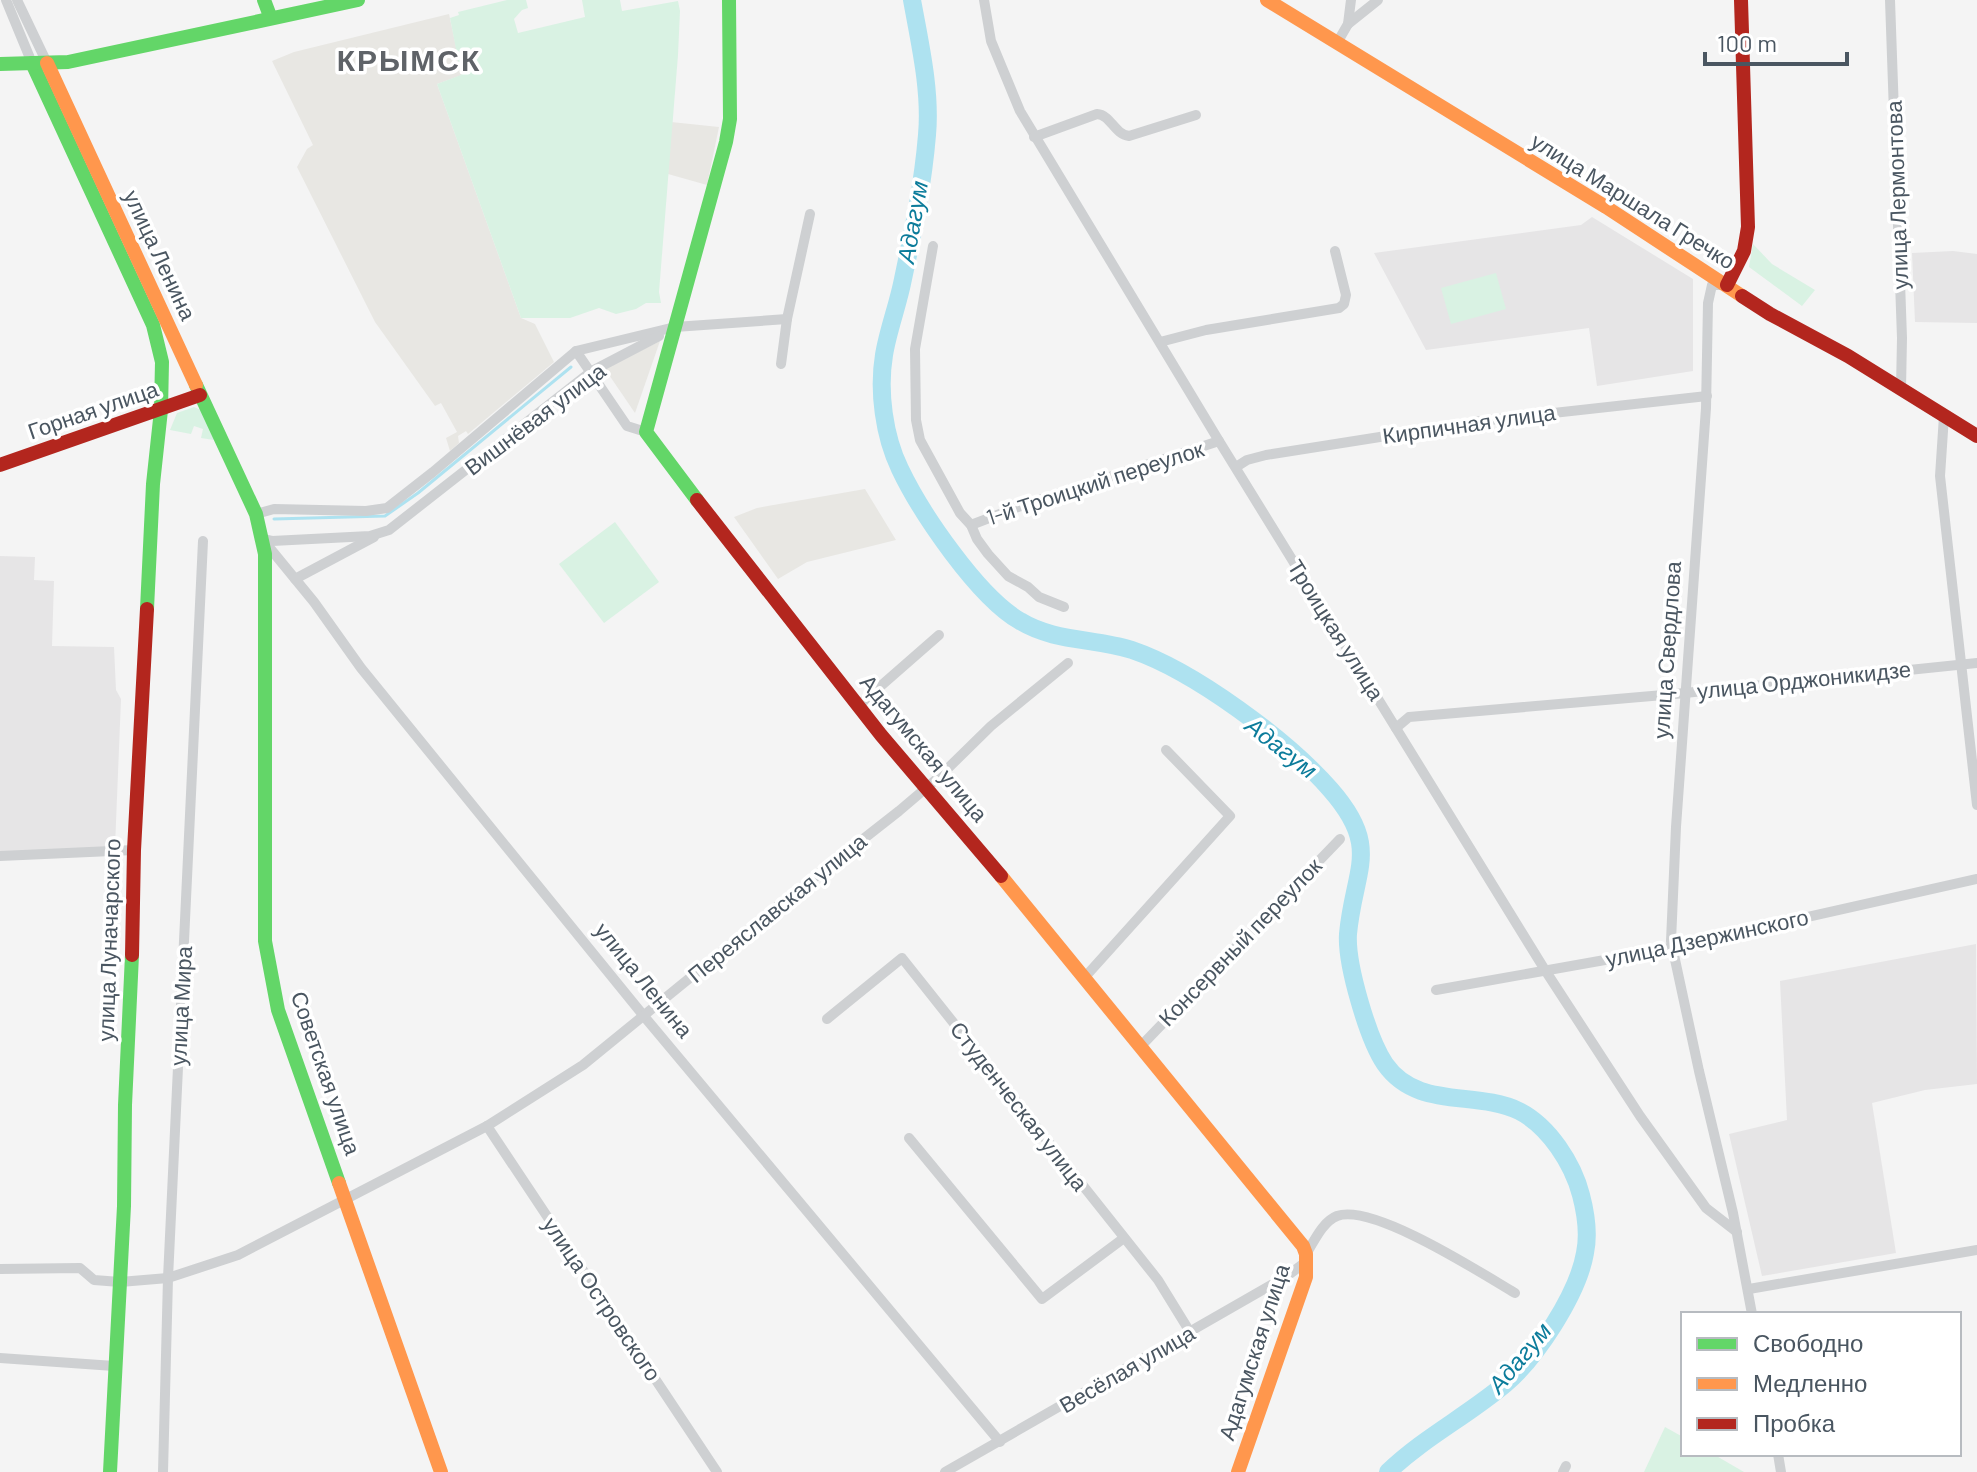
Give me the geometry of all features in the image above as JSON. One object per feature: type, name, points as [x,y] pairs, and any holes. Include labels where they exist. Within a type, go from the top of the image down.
[{"type":"main road","points":[[264,0],[270,16]]},
{"type":"main road","points":[[0,64],[67,62],[270,16],[358,0]]},
{"type":"main road","points":[[646,432],[715,189],[730,119],[729,0]]},
{"type":"main road","name":"улица Маршала Гречко","points":[[1267,0],[1606,207],[1770,314],[1848,356],[1977,436]]},
{"type":"main road","name":"улица Свердлова","points":[[1727,285],[1744,251],[1748,227],[1741,0]]},
{"type":"main road","name":"улица Ленина","points":[[40,63],[260,527]]},
{"type":"main road","name":"улица Ленина","points":[[120,236],[160,349],[161,410]]},
{"type":"main road","name":"Горная улица","points":[[0,465],[111,426],[143,419],[200,395]]},
{"type":"main road","name":"улица Луначарского","points":[[110,1472],[120,1282],[134,850],[153,484],[161,410]]},
{"type":"main road","name":"Адагумская улица","points":[[646,432],[752,572],[925,788],[1085,977],[1303,1246],[1306,1277],[1238,1472]]},
{"type":"main road","name":"Советская улица","points":[[260,527],[265,554],[265,941],[278,1010],[441,1472]]},
{"type":"street","name":"улица Ленина","points":[[6,0],[40,63]]},
{"type":"street","name":"улица Ленина","points":[[17,0],[40,63]]},
{"type":"street","name":"Троицкая улица","points":[[984,0],[996,55],[1009,89],[1034,137],[1219,441],[1545,970],[1640,1116],[1706,1208],[1737,1232]]},
{"type":"street","points":[[1348,24],[1351,0]]},
{"type":"street","points":[[1337,43],[1348,24],[1378,0]]},
{"type":"street","name":"улица Лермонтова","points":[[1890,0],[1902,323],[1901,389]]},
{"type":"street","points":[[1034,137],[1097,114],[1105,116],[1122,134],[1129,136],[1196,115]]},
{"type":"street","points":[[781,364],[787,319],[810,214]]},
{"type":"street","name":"1-й Троицкий переулок","points":[[933,246],[915,349],[916,420],[924,450],[977,539],[1008,576],[1039,597],[1064,607]]},
{"type":"street","points":[[1160,342],[1206,330],[1339,308],[1344,304],[1346,295],[1335,251]]},
{"type":"street","name":"улица Свердлова","points":[[1727,285],[1712,285],[1709,292],[1707,396],[1671,906],[1672,947],[1737,1232],[1752,1312]]},
{"type":"street","points":[[675,327],[787,319]]},
{"type":"street","name":"Вишнёвая улица","points":[[675,327],[592,371],[400,524],[379,534],[272,541],[260,527],[274,509],[366,511],[387,508],[576,351],[675,327]]},
{"type":"street","points":[[576,351],[627,426],[646,432]]},
{"type":"street","name":"Кирпичная улица","points":[[1236,467],[1247,460],[1266,455],[1466,424],[1707,396]]},
{"type":"street","points":[[1944,416],[1940,476],[1977,805]]},
{"type":"street","name":"1-й Троицкий переулок","points":[[971,525],[1219,441]]},
{"type":"street","name":"улица Ленина","points":[[260,527],[361,668],[643,1015],[1000,1442]]},
{"type":"street","points":[[295,579],[379,534]]},
{"type":"street","name":"улица Мира","points":[[163,1472],[168,1278],[203,541]]},
{"type":"street","points":[[859,705],[939,635]]},
{"type":"street","name":"Переяславская улица","points":[[0,1269],[80,1268],[94,1280],[120,1282],[168,1278],[238,1255],[487,1126],[583,1065],[925,788],[991,726],[1068,663]]},
{"type":"street","name":"улица Орджоникидзе","points":[[1396,728],[1409,717],[1977,663]]},
{"type":"street","points":[[1085,977],[1230,816],[1166,750]]},
{"type":"street","name":"Консервный переулок","points":[[1141,1046],[1340,839]]},
{"type":"street","points":[[0,856],[134,850]]},
{"type":"street","name":"улица Дзержинского","points":[[1436,990],[1672,947],[1977,879]]},
{"type":"street","name":"Студенческая улица","points":[[827,1019],[902,958],[1158,1280],[1190,1332]]},
{"type":"street","name":"улица Островского","points":[[487,1126],[717,1472]]},
{"type":"street","points":[[909,1138],[1042,1299],[1124,1238]]},
{"type":"street","name":"Весёлая улица","points":[[945,1472],[1287,1276],[1306,1258],[1330,1219],[1347,1214],[1394,1226],[1515,1293]]},
{"type":"street","points":[[1749,1289],[1977,1250]]},
{"type":"street","points":[[0,1358],[114,1366]]},
{"type":"shaded area","points":[[449,14],[462,75],[437,84],[521,318],[535,324],[554,362],[468,434],[466,431],[458,436],[459,443],[450,451],[446,438],[457,432],[441,403],[435,406],[375,322],[297,167],[307,149],[313,145],[272,61],[294,52]]},
{"type":"shaded area","points":[[671,122],[719,127],[707,185],[668,174]]},
{"type":"shaded area","points":[[1592,217],[1693,279],[1693,371],[1597,386],[1589,328],[1426,350],[1374,253],[1581,225]]},
{"type":"shaded area","points":[[1953,251],[1977,254],[1977,323],[1915,322],[1912,253]]},
{"type":"shaded area","points":[[660,341],[635,413],[605,369]]},
{"type":"shaded area","points":[[865,489],[896,540],[807,562],[778,579],[734,517],[757,508]]},
{"type":"shaded area","points":[[0,556],[35,557],[34,580],[54,581],[52,646],[114,647],[116,690],[121,699],[115,847],[0,853]]},
{"type":"shaded area","points":[[1976,944],[1977,1084],[1925,1090],[1872,1103],[1896,1253],[1762,1276],[1729,1134],[1787,1120],[1780,981]]},
{"type":"green space","points":[[507,0],[526,0],[528,8],[514,19],[518,33],[585,17],[582,0],[620,0],[622,11],[678,1],[678,55],[659,292],[661,303],[646,303],[616,314],[599,308],[570,318],[521,318],[437,84],[461,75],[450,18],[459,15],[458,12]]},
{"type":"green space","points":[[1753,244],[1772,264],[1815,290],[1802,306],[1749,267]]},
{"type":"green space","points":[[1496,273],[1506,309],[1451,324],[1441,288]]},
{"type":"green space","points":[[194,407],[201,410],[214,440],[201,438],[203,429],[194,426],[191,434],[170,430],[177,413]]},
{"type":"green space","points":[[615,522],[659,582],[604,623],[559,564]]},
{"type":"green space","points":[[1665,1427],[1681,1436],[1681,1456],[1716,1456],[1744,1472],[1644,1472]]},
{"type":"waterway","name":"Адагум","points":[[912,0],[926,85],[927,135],[917,208],[882,369],[884,413],[890,442],[909,487],[969,574],[986,593],[1020,621],[1047,633],[1118,646],[1157,660],[1238,709],[1312,770],[1346,809],[1360,843],[1361,859],[1348,947],[1365,1020],[1385,1064],[1398,1078],[1430,1094],[1484,1101],[1519,1111],[1550,1136],[1566,1159],[1577,1183],[1586,1224],[1585,1253],[1574,1287],[1554,1324],[1530,1358],[1505,1384],[1388,1472]]},
{"type":"waterway","points":[[274,519],[385,516],[418,493],[571,367]]},
{"type":"traffic: fast","points":[[264,0],[270,16]]},
{"type":"traffic: fast","points":[[0,64],[68,62],[358,0]]},
{"type":"traffic: fast","points":[[697,500],[646,432],[726,142],[730,119],[729,0]]},
{"type":"traffic: fast","points":[[32,63],[153,325],[162,362],[147,609]]},
{"type":"traffic: fast","points":[[196,385],[256,514],[265,554],[265,941],[278,1010],[339,1183]]},
{"type":"traffic: fast","points":[[110,1472],[124,1206],[132,955]]},
{"type":"traffic: slow","points":[[1267,0],[1606,207],[1742,296]]},
{"type":"traffic: slow","points":[[47,63],[196,385]]},
{"type":"traffic: slow","points":[[1001,876],[1303,1246],[1306,1277],[1238,1472]]},
{"type":"traffic: slow","points":[[339,1183],[441,1472]]},
{"type":"traffic: jam","points":[[1727,285],[1744,251],[1748,227],[1741,0]]},
{"type":"traffic: jam","points":[[1742,296],[1848,356],[1977,436]]},
{"type":"traffic: jam","points":[[0,465],[200,395]]},
{"type":"traffic: jam","points":[[697,500],[881,735],[1001,876]]},
{"type":"traffic: jam","points":[[132,955],[134,850],[147,609]]},
{"type":"district","name":"КРЫМСК","points":[[409,61]]}]
